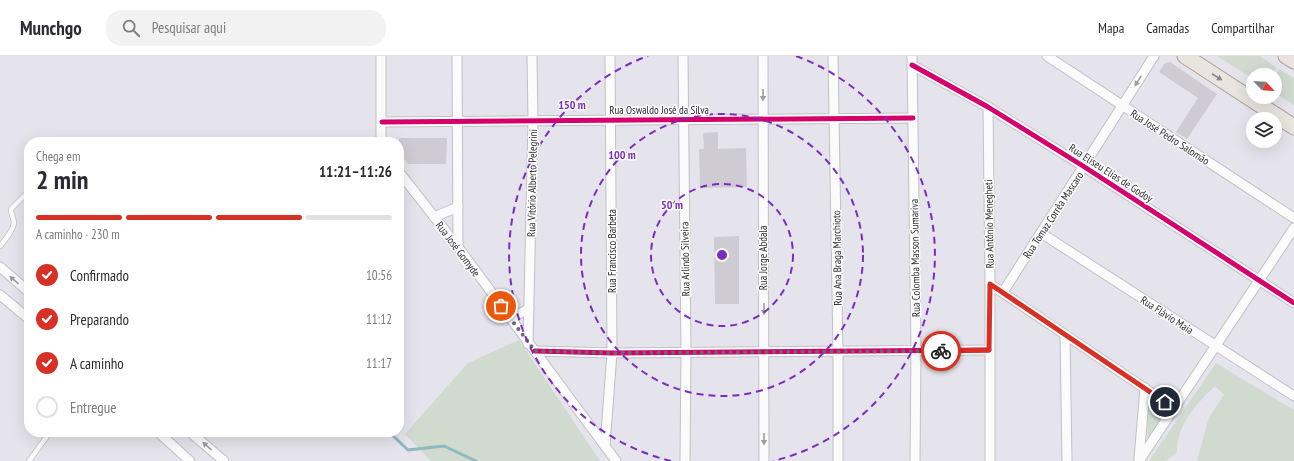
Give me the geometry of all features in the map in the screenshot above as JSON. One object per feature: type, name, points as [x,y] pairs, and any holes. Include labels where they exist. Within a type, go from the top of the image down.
[{"type":"main road","points":[[1185,56],[1294,127]]},
{"type":"main road","points":[[1286,56],[1294,61]]},
{"type":"street","points":[[381,56],[381,137]]},
{"type":"street","points":[[457,56],[458,247]]},
{"type":"street","name":"Rua Vitório Alberto Pelegrini","points":[[528,344],[533,120],[532,56]]},
{"type":"street","name":"Rua Francisco Barbeta","points":[[605,446],[612,353],[610,56]]},
{"type":"street","name":"Rua Arlindo Silveira","points":[[683,56],[686,352],[685,461]]},
{"type":"street","name":"Rua Jorge Abdala","points":[[763,56],[764,461]]},
{"type":"street","name":"Rua Ana Braga Marchioto","points":[[833,56],[838,351],[838,461]]},
{"type":"street","name":"Rua José Pedro Salomão","points":[[1047,56],[1294,218]]},
{"type":"street","name":"Rua Tomaz Corrêa Mascaro","points":[[1003,292],[1154,56]]},
{"type":"street","name":"Rua Eliseu Elias de Godoy","points":[[912,61],[1083,166],[1294,303]]},
{"type":"street","name":"Rua Colomba Masson Sumariva","points":[[912,61],[916,351],[915,461]]},
{"type":"street","name":"Rua Antônio Menegheti","points":[[988,107],[990,461]]},
{"type":"street","name":"Rua Oswaldo José da Silva","points":[[382,122],[913,118]]},
{"type":"street","name":"Rua José Gomyde","points":[[404,178],[458,247],[528,344],[535,351],[616,461]]},
{"type":"street","points":[[434,216],[458,207]]},
{"type":"street","points":[[1139,461],[1294,228]]},
{"type":"street","name":"Rua Flávio Maia","points":[[1041,233],[1294,396]]},
{"type":"street","points":[[0,267],[24,288]]},
{"type":"street","points":[[990,284],[1174,408]]},
{"type":"street","points":[[0,296],[24,315]]},
{"type":"street","points":[[510,318],[529,309]]},
{"type":"street","points":[[1065,335],[1067,461]]},
{"type":"street","points":[[535,351],[612,353],[989,350]]},
{"type":"street","points":[[1139,461],[1145,388]]},
{"type":"street","points":[[164,437],[190,461]]},
{"type":"street","points":[[196,437],[224,461]]},
{"type":"lane","points":[[0,246],[12,229],[14,223],[11,209],[24,196]]},
{"type":"lane","points":[[29,461],[46,437]]},
{"type":"shaded area","points":[[1217,56],[1260,56],[1277,68],[1246,68],[1246,75]]},
{"type":"shaded area","points":[[1282,71],[1294,78],[1294,105],[1282,97]]},
{"type":"shaded area","points":[[519,340],[600,461],[431,461],[405,434],[468,363]]},
{"type":"shaded area","points":[[1216,363],[1294,410],[1294,461],[1197,461],[1209,417],[1224,395],[1215,386],[1195,407],[1184,424],[1180,433],[1177,452],[1166,461],[1149,461]]},
{"type":"shaded area","points":[[1147,401],[1167,415],[1148,442]]},
{"type":"building","points":[[1170,62],[1217,94],[1187,139],[1176,132],[1198,98],[1159,72],[1165,63]]},
{"type":"building","points":[[718,132],[718,149],[746,148],[747,187],[700,188],[699,149],[704,149],[703,133]]},
{"type":"building","points":[[404,138],[447,138],[446,164],[408,164],[404,158]]},
{"type":"building","points":[[739,236],[739,304],[715,304],[714,237]]},
{"type":"waterway","points":[[394,437],[408,450],[444,446],[476,461]]},
{"type":"cycle path","points":[[912,65],[988,107],[1083,166],[1294,303]]},
{"type":"cycle path","points":[[382,122],[913,118]]},
{"type":"cycle path","points":[[535,351],[612,353],[989,350]]},
{"type":"way so far","points":[[501,306],[528,344],[535,351],[612,353],[941,351]]},
{"type":"route","points":[[941,351],[989,350],[990,284],[1165,402]]}]
